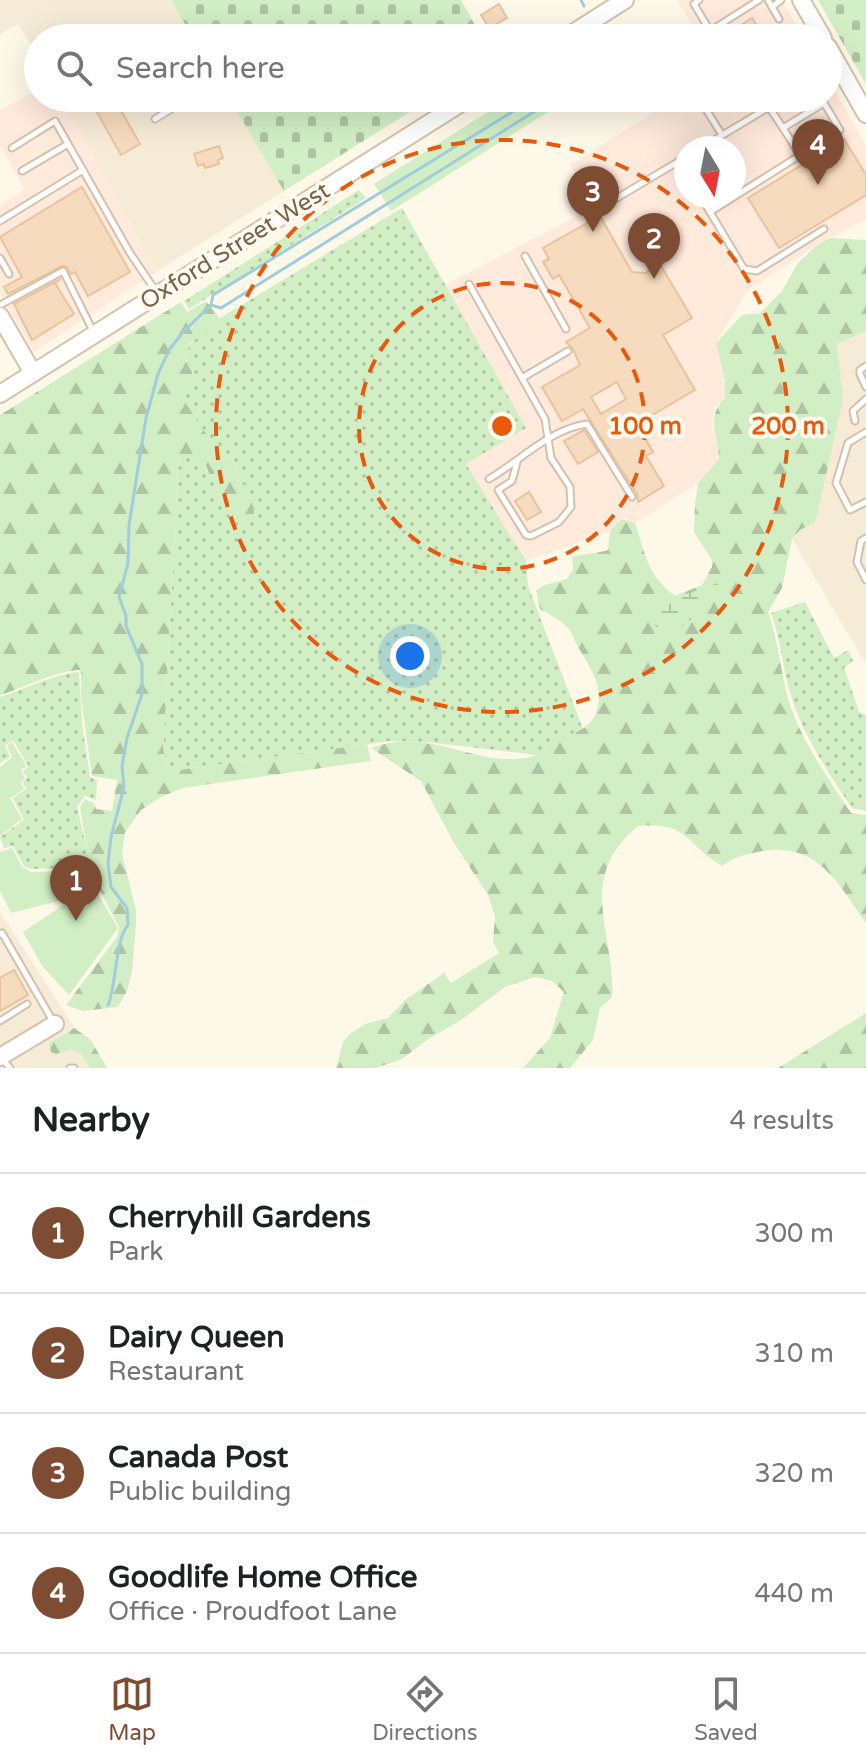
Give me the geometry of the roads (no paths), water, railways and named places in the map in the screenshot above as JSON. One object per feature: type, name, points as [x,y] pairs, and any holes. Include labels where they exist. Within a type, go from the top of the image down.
[{"type":"main road","points":[[587,24],[625,0]]},
{"type":"main road","points":[[801,0],[815,24]]},
{"type":"main road","points":[[842,81],[866,114]]},
{"type":"main road","name":"Oxford Street West","points":[[0,394],[447,112]]},
{"type":"main road","points":[[0,316],[33,373]]},
{"type":"main road","points":[[0,1057],[55,1024]]},
{"type":"lane","points":[[699,0],[694,4],[706,24]]},
{"type":"lane","points":[[721,24],[759,0]]},
{"type":"lane","points":[[768,0],[779,19]]},
{"type":"lane","points":[[772,7],[781,0]]},
{"type":"lane","points":[[155,119],[166,112]]},
{"type":"lane","points":[[708,112],[722,135],[761,112]]},
{"type":"lane","points":[[772,112],[800,155]]},
{"type":"lane","points":[[783,128],[809,112]]},
{"type":"lane","points":[[710,212],[840,130],[829,112]]},
{"type":"lane","points":[[12,148],[55,121],[157,295]]},
{"type":"lane","points":[[22,171],[68,144]]},
{"type":"lane","points":[[612,201],[674,164]]},
{"type":"lane","points":[[0,221],[83,170]]},
{"type":"lane","points":[[708,208],[748,271],[757,271],[824,229]]},
{"type":"lane","points":[[525,256],[566,329]]},
{"type":"lane","points":[[0,258],[9,274]]},
{"type":"lane","points":[[0,305],[63,271],[94,334]]},
{"type":"lane","points":[[469,284],[545,419],[551,458],[570,487],[571,507],[559,522],[531,536],[526,535],[498,490],[512,481],[517,462]]},
{"type":"lane","points":[[522,378],[568,351]]},
{"type":"lane","points":[[866,366],[860,370],[866,387]]},
{"type":"lane","points":[[855,421],[853,411],[866,399]]},
{"type":"lane","points":[[489,479],[550,436],[587,424],[632,497]]},
{"type":"lane","points":[[866,432],[848,443],[836,483],[850,510],[866,502]]},
{"type":"lane","points":[[866,538],[861,541],[857,562],[866,580]]},
{"type":"lane","points":[[0,934],[55,1024]]},
{"type":"lane","points":[[0,1021],[27,1004]]},
{"type":"lane","points":[[0,1057],[10,1068]]},
{"type":"waterway","points":[[581,0],[584,6]]},
{"type":"waterway","points":[[108,1005],[121,940],[128,925],[127,908],[111,887],[108,863],[111,837],[124,787],[122,766],[127,738],[142,694],[142,664],[126,626],[119,597],[128,563],[129,525],[146,418],[158,374],[169,350],[211,305],[213,295],[512,112]]},
{"type":"waterway","points":[[211,305],[221,308],[534,112]]},
{"type":"place","name":"Goodlife Home Office","points":[[818,185]]},
{"type":"place","name":"Canada Post","points":[[593,232]]},
{"type":"place","name":"Dairy Queen","points":[[654,279]]},
{"type":"place","name":"Cherryhill Gardens","points":[[76,921]]}]
